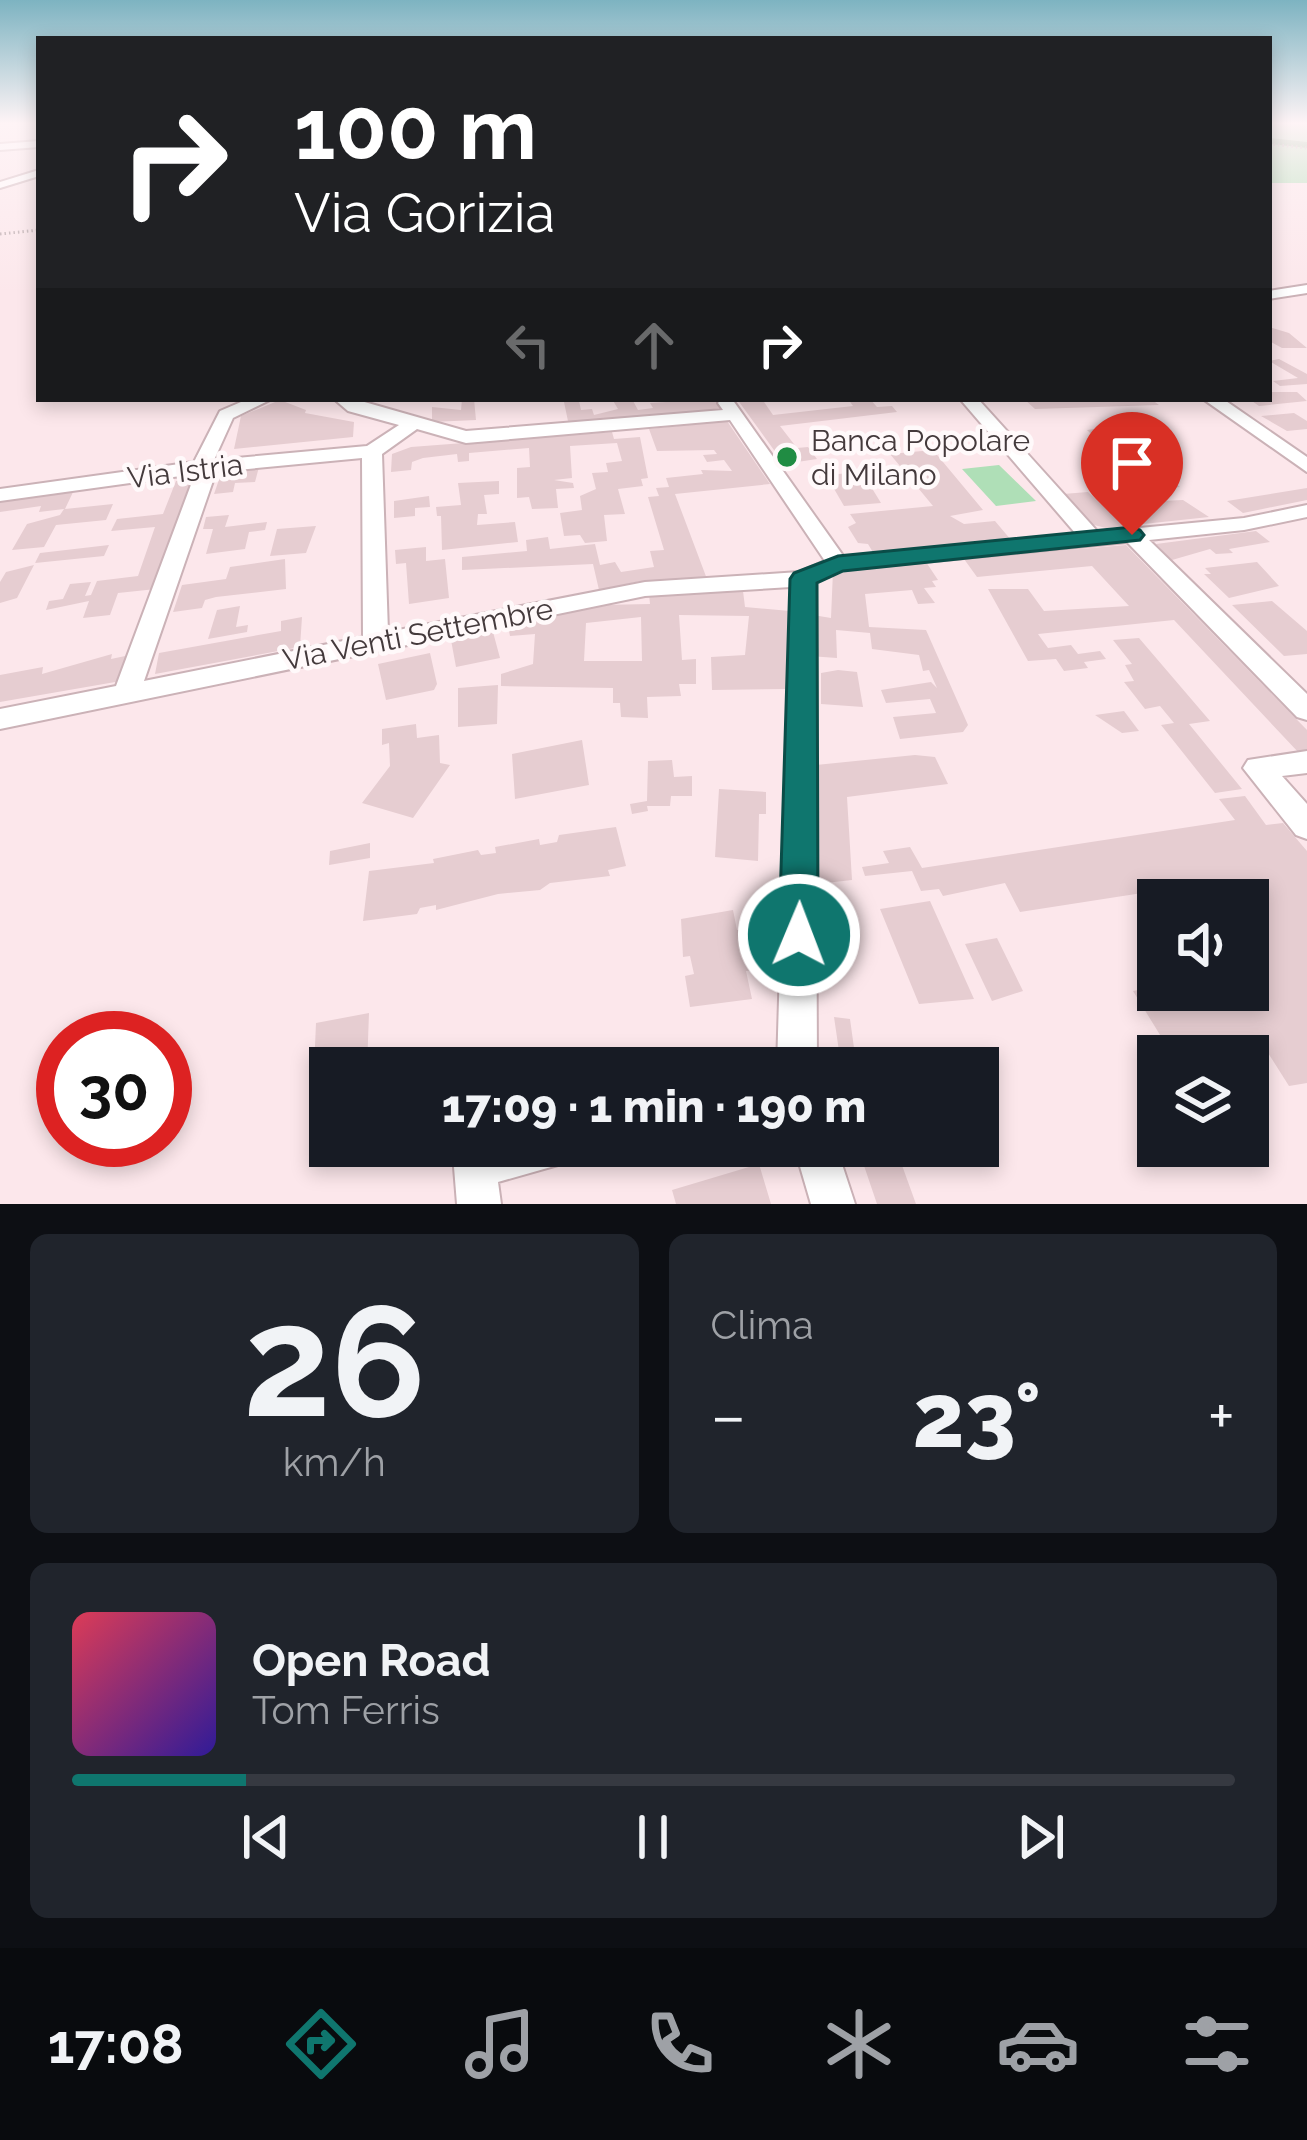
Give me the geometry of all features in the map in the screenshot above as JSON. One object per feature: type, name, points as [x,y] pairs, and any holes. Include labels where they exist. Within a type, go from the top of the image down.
[{"type":"street","points":[[1272,295],[1307,289]]},
{"type":"street","points":[[127,692],[206,472],[201,467],[226,416],[256,402]]},
{"type":"street","points":[[348,402],[466,437]]},
{"type":"street","points":[[972,402],[1092,539]]},
{"type":"street","points":[[1216,402],[1307,466]]},
{"type":"street","points":[[730,406],[838,564]]},
{"type":"street","name":"Via Istria","points":[[0,495],[201,467],[371,451],[408,440],[730,406]]},
{"type":"street","points":[[376,641],[371,451],[414,423]]},
{"type":"street","name":"Via Venti Settembre","points":[[0,718],[645,589],[803,579],[838,564],[1244,524],[1307,511]]},
{"type":"street","points":[[1132,535],[1307,710]]},
{"type":"street","points":[[797,1047],[803,579]]},
{"type":"street","points":[[1307,762],[1258,768],[1307,826]]},
{"type":"street","points":[[475,1167],[479,1204]]},
{"type":"street","points":[[822,1167],[833,1204]]},
{"type":"path","points":[[0,234],[36,230]]},
{"type":"green space","points":[[1272,180],[1307,180],[1272,183]]},
{"type":"green space","points":[[999,465],[1036,501],[996,506],[962,469]]},
{"type":"building","points":[[1272,328],[1289,333],[1307,348],[1282,348],[1272,343]]},
{"type":"building","points":[[1279,359],[1307,374],[1307,384],[1280,386],[1273,381],[1298,378],[1272,360]]},
{"type":"building","points":[[1272,392],[1297,392],[1307,401],[1259,406],[1253,402],[1272,402]]},
{"type":"building","points":[[285,402],[305,413],[354,422],[353,437],[234,449],[241,416]]},
{"type":"building","points":[[462,402],[474,402],[476,420],[432,422],[432,407],[461,410]]},
{"type":"building","points":[[564,402],[579,402],[581,410],[592,409],[594,415],[618,409],[614,402],[634,402],[638,410],[653,408],[650,403],[717,402],[722,409],[569,426]]},
{"type":"building","points":[[739,402],[764,402],[773,415],[853,406],[850,402],[892,406],[897,412],[780,426],[797,448],[808,447],[817,459],[784,464]]},
{"type":"building","points":[[1027,402],[1159,405],[1035,409]]},
{"type":"building","points":[[1294,413],[1307,421],[1307,429],[1287,431],[1261,416]]},
{"type":"building","points":[[727,421],[770,484],[675,494],[707,579],[641,581],[599,590],[593,564],[462,570],[462,557],[527,551],[526,540],[548,537],[550,549],[595,544],[600,565],[615,562],[621,572],[654,567],[650,551],[664,550],[648,497],[659,496],[656,488],[669,487],[666,478],[703,474],[701,470],[732,471],[724,460],[707,462],[703,455],[717,454],[714,450],[657,451],[649,429]]},
{"type":"building","points":[[1133,423],[1141,429],[1114,433],[1116,438],[1180,487],[1150,489],[1163,501],[1183,500],[1209,517],[1106,528],[1090,524],[1063,494],[1088,492],[1109,512],[1152,508],[1119,476],[1134,475],[1087,430]]},
{"type":"building","points":[[612,432],[614,439],[640,437],[648,478],[641,479],[643,486],[618,489],[625,514],[604,515],[607,541],[585,543],[580,535],[564,536],[560,513],[582,510],[580,496],[596,489],[592,473],[608,472],[606,463],[622,461],[617,443],[570,446],[572,478],[554,480],[573,483],[574,488],[556,489],[558,508],[532,509],[529,497],[517,498],[517,468],[530,467],[529,448],[469,453],[469,461],[458,462],[457,454],[423,458],[412,462],[411,470],[391,472],[392,454],[411,447]]},
{"type":"building","points":[[933,450],[983,510],[950,516],[964,524],[995,521],[1011,540],[874,554],[868,544],[858,543],[848,527],[856,523],[850,514],[933,506],[890,454]]},
{"type":"building","points":[[259,467],[255,482],[235,483],[233,492],[214,494],[222,471]]},
{"type":"building","points":[[862,472],[881,503],[844,506],[826,475]]},
{"type":"building","points":[[198,479],[156,589],[118,593],[110,615],[83,618],[89,601],[46,610],[49,601],[63,599],[70,584],[91,582],[85,596],[91,595],[97,581],[138,576],[155,527],[111,531],[117,519],[163,514],[176,481]]},
{"type":"building","points":[[499,481],[499,494],[484,495],[487,514],[478,514],[477,525],[515,522],[518,542],[442,550],[441,516],[436,507],[461,505],[458,483]]},
{"type":"building","points":[[1307,488],[1307,500],[1243,513],[1227,501]]},
{"type":"building","points":[[74,490],[65,509],[113,504],[106,520],[56,525],[44,547],[12,550],[27,524],[60,515],[64,509],[39,512],[41,506],[0,512],[0,501]]},
{"type":"building","points":[[429,496],[430,507],[415,508],[415,516],[394,518],[394,501]]},
{"type":"building","points":[[229,515],[225,527],[267,522],[265,530],[249,532],[245,549],[206,554],[213,529],[203,529],[206,517]]},
{"type":"building","points":[[316,526],[306,553],[270,556],[277,529]]},
{"type":"building","points":[[1256,531],[1270,542],[1229,549],[1233,553],[1216,554],[1210,549],[1172,560],[1156,544]]},
{"type":"building","points":[[109,545],[104,556],[35,563],[40,553]]},
{"type":"building","points":[[1126,545],[1307,730],[1307,754],[1299,753],[1174,620],[1038,634],[1048,648],[1071,645],[1078,654],[1100,651],[1106,659],[1084,662],[1088,668],[1064,671],[1056,659],[1028,661],[988,589],[1028,589],[1044,611],[1129,606],[1092,566],[977,577],[964,559]]},
{"type":"building","points":[[426,547],[426,561],[445,559],[449,598],[409,604],[406,563],[396,564],[395,550]]},
{"type":"building","points":[[285,559],[286,589],[216,597],[205,600],[202,608],[173,612],[182,585],[226,579],[230,567]]},
{"type":"building","points":[[926,562],[938,580],[932,581],[936,587],[924,588],[935,603],[918,604],[912,590],[865,594],[869,627],[926,630],[968,725],[963,732],[900,739],[893,717],[936,713],[930,699],[886,703],[881,690],[931,682],[937,688],[929,670],[923,671],[919,655],[872,649],[870,633],[836,630],[837,658],[809,656],[813,615],[831,618],[833,571]]},
{"type":"building","points":[[1257,562],[1279,586],[1229,598],[1204,574],[1211,574],[1205,568]]},
{"type":"building","points":[[34,565],[17,598],[0,603],[0,582],[6,572]]},
{"type":"building","points":[[743,591],[745,607],[790,611],[786,689],[712,690],[711,657],[745,655],[749,616],[679,615],[682,660],[696,659],[696,684],[679,684],[681,696],[647,697],[648,718],[621,717],[620,703],[613,703],[613,688],[501,686],[501,674],[533,664],[535,634],[510,636],[507,622],[601,605],[650,604],[649,594]],"holes":[[[641,617],[642,661],[584,661],[586,623]]]},
{"type":"building","points":[[1272,601],[1307,631],[1307,654],[1284,656],[1232,605]]},
{"type":"building","points":[[240,606],[236,627],[248,625],[247,632],[208,639],[217,610]]},
{"type":"building","points":[[302,617],[300,647],[155,674],[159,653],[281,631],[281,621]]},
{"type":"building","points":[[493,632],[500,658],[456,667],[451,640]]},
{"type":"building","points":[[1139,638],[1210,721],[1189,724],[1242,789],[1215,793],[1161,725],[1174,723],[1160,706],[1145,709],[1124,682],[1134,681],[1125,665],[1132,664],[1113,640]]},
{"type":"building","points":[[430,653],[437,684],[434,690],[386,700],[378,664]]},
{"type":"building","points":[[112,654],[111,659],[130,655],[121,681],[0,702],[0,675],[43,667],[42,674]]},
{"type":"building","points":[[857,672],[863,707],[821,704],[821,673]]},
{"type":"building","points":[[498,685],[497,724],[458,727],[458,688]]},
{"type":"building","points":[[1124,711],[1139,731],[1122,733],[1095,715]]},
{"type":"building","points":[[416,724],[417,738],[439,735],[440,763],[450,765],[413,818],[362,803],[390,766],[389,743],[382,745],[382,729]]},
{"type":"building","points":[[582,740],[589,785],[515,799],[512,754]]},
{"type":"building","points":[[935,757],[948,784],[847,797],[852,880],[808,885],[806,766]]},
{"type":"building","points":[[672,760],[674,777],[692,776],[692,796],[671,796],[670,806],[647,806],[648,811],[632,814],[630,804],[647,801],[648,761]]},
{"type":"building","points":[[719,789],[766,792],[766,814],[759,814],[758,861],[715,857]]},
{"type":"building","points":[[1245,796],[1266,825],[1283,823],[1307,851],[1307,1083],[1289,1086],[1269,1054],[1269,1035],[1160,1035],[1145,1011],[1269,1011],[1269,879],[1137,879],[1137,894],[1020,912],[1005,883],[943,896],[939,889],[921,891],[912,871],[865,876],[862,867],[889,863],[883,851],[910,847],[922,868],[1235,820],[1219,799]]},
{"type":"building","points":[[616,827],[626,866],[608,870],[610,876],[550,883],[540,890],[363,921],[369,871],[434,863],[433,859],[478,850],[481,855],[496,853],[495,847],[539,839],[540,845],[557,842],[559,835]]},
{"type":"building","points":[[370,843],[370,858],[329,865],[330,851]]},
{"type":"building","points":[[930,901],[974,999],[919,1004],[880,909]]},
{"type":"building","points":[[733,910],[737,930],[752,930],[759,970],[746,971],[752,999],[690,1007],[685,976],[694,974],[690,956],[683,957],[681,919]]},
{"type":"building","points":[[997,938],[1023,991],[992,1001],[965,944]]},
{"type":"building","points":[[369,1013],[368,1047],[315,1047],[316,1023]]},
{"type":"building","points":[[834,1017],[850,1019],[854,1047],[838,1047]]},
{"type":"building","points":[[760,1167],[771,1204],[676,1204],[672,1190]]},
{"type":"building","points":[[864,1167],[903,1167],[916,1204],[877,1204]]},
{"type":"place","name":"Banca Popolare di Milano","points":[[787,457]]},
{"type":"route","points":[[799,935],[803,579],[838,564],[1132,535]]}]
